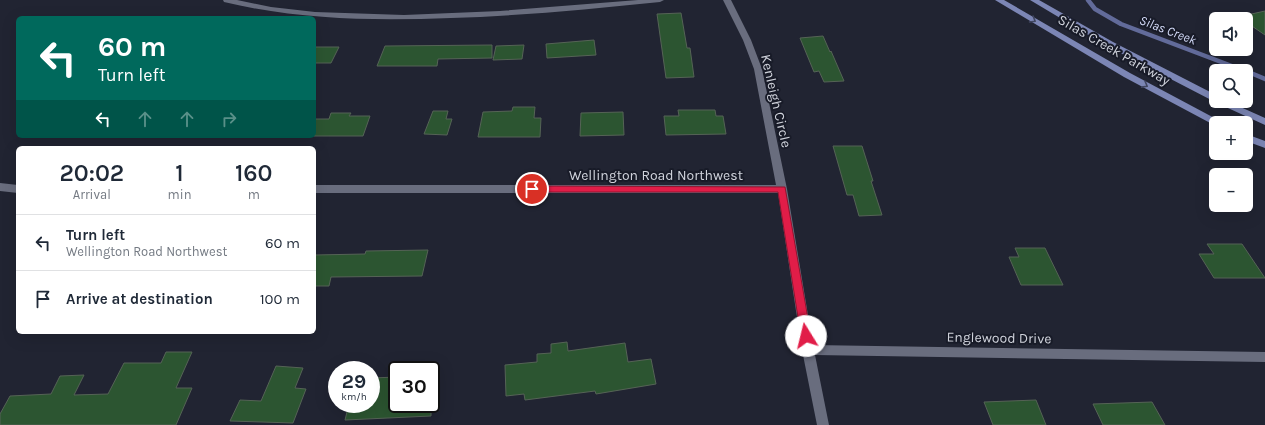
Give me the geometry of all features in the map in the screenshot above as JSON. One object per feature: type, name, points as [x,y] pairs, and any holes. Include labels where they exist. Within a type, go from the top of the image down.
[{"type":"main road","name":"Silas Creek Parkway","points":[[999,0],[1127,75],[1209,119]]},
{"type":"main road","name":"Silas Creek Parkway","points":[[1034,0],[1110,44],[1209,95]]},
{"type":"main road","points":[[1235,108],[1265,122]]},
{"type":"main road","points":[[1253,140],[1265,145]]},
{"type":"street","points":[[227,0],[259,7],[298,12],[370,17],[502,15],[660,0]]},
{"type":"street","name":"Kenleigh Circle","points":[[727,0],[747,40],[758,68],[782,189],[808,350]]},
{"type":"street","points":[[0,188],[16,189]]},
{"type":"street","name":"Wellington Road Northwest","points":[[316,189],[782,189]]},
{"type":"street","points":[[808,350],[823,425]]},
{"type":"street","name":"Englewood Drive","points":[[808,350],[1265,357]]},
{"type":"building","points":[[1265,11],[1265,35],[1253,27],[1253,14]]},
{"type":"building","points":[[681,13],[687,48],[690,48],[694,77],[666,78],[657,14]]},
{"type":"building","points":[[823,36],[844,81],[824,82],[819,71],[814,72],[800,38]]},
{"type":"building","points":[[594,40],[596,55],[547,58],[546,44]]},
{"type":"building","points":[[492,45],[492,58],[438,59],[437,66],[377,66],[385,46]]},
{"type":"building","points":[[524,45],[522,59],[493,60],[496,46]]},
{"type":"building","points":[[316,47],[339,47],[331,63],[316,63]]},
{"type":"building","points":[[513,107],[535,107],[534,118],[541,118],[540,137],[478,137],[483,112],[512,111]]},
{"type":"building","points":[[678,110],[715,110],[716,116],[723,116],[726,134],[666,135],[664,116],[679,116]]},
{"type":"building","points":[[433,111],[448,111],[446,119],[452,119],[447,135],[424,134]]},
{"type":"building","points":[[623,112],[624,135],[580,136],[581,113]]},
{"type":"building","points":[[331,113],[351,113],[349,116],[370,116],[363,136],[316,136],[316,119],[329,119]]},
{"type":"building","points":[[833,146],[862,146],[882,215],[859,216],[853,195],[847,195]]},
{"type":"building","points":[[1207,244],[1242,244],[1265,278],[1214,278],[1199,254],[1214,254]]},
{"type":"building","points":[[1015,248],[1045,248],[1063,285],[1021,285],[1009,257],[1019,257]]},
{"type":"building","points":[[428,250],[422,276],[331,277],[329,286],[316,286],[316,255],[365,254],[366,251]]},
{"type":"building","points":[[567,342],[568,351],[625,343],[628,362],[651,359],[656,384],[596,394],[595,391],[525,400],[524,394],[506,396],[505,365],[537,362],[537,354],[551,353],[551,344]]},
{"type":"building","points":[[166,352],[192,352],[176,388],[192,388],[176,425],[0,425],[0,414],[10,396],[51,394],[60,376],[84,375],[74,395],[108,394],[124,363],[161,363]]},
{"type":"building","points":[[276,366],[303,368],[295,388],[306,389],[293,423],[230,421],[240,400],[261,401]]},
{"type":"building","points":[[388,377],[388,413],[431,413],[431,416],[345,420],[347,413],[380,413],[380,378]]},
{"type":"building","points":[[1036,400],[1046,425],[993,425],[984,402]]},
{"type":"building","points":[[1152,402],[1165,425],[1103,425],[1093,404]]},
{"type":"waterway","name":"Silas Creek","points":[[1088,0],[1095,9],[1121,24],[1227,64]]},
{"type":"waterway","name":"Silas Creek","points":[[1253,74],[1265,79]]},
{"type":"route","points":[[532,189],[782,189],[806,336]]}]
